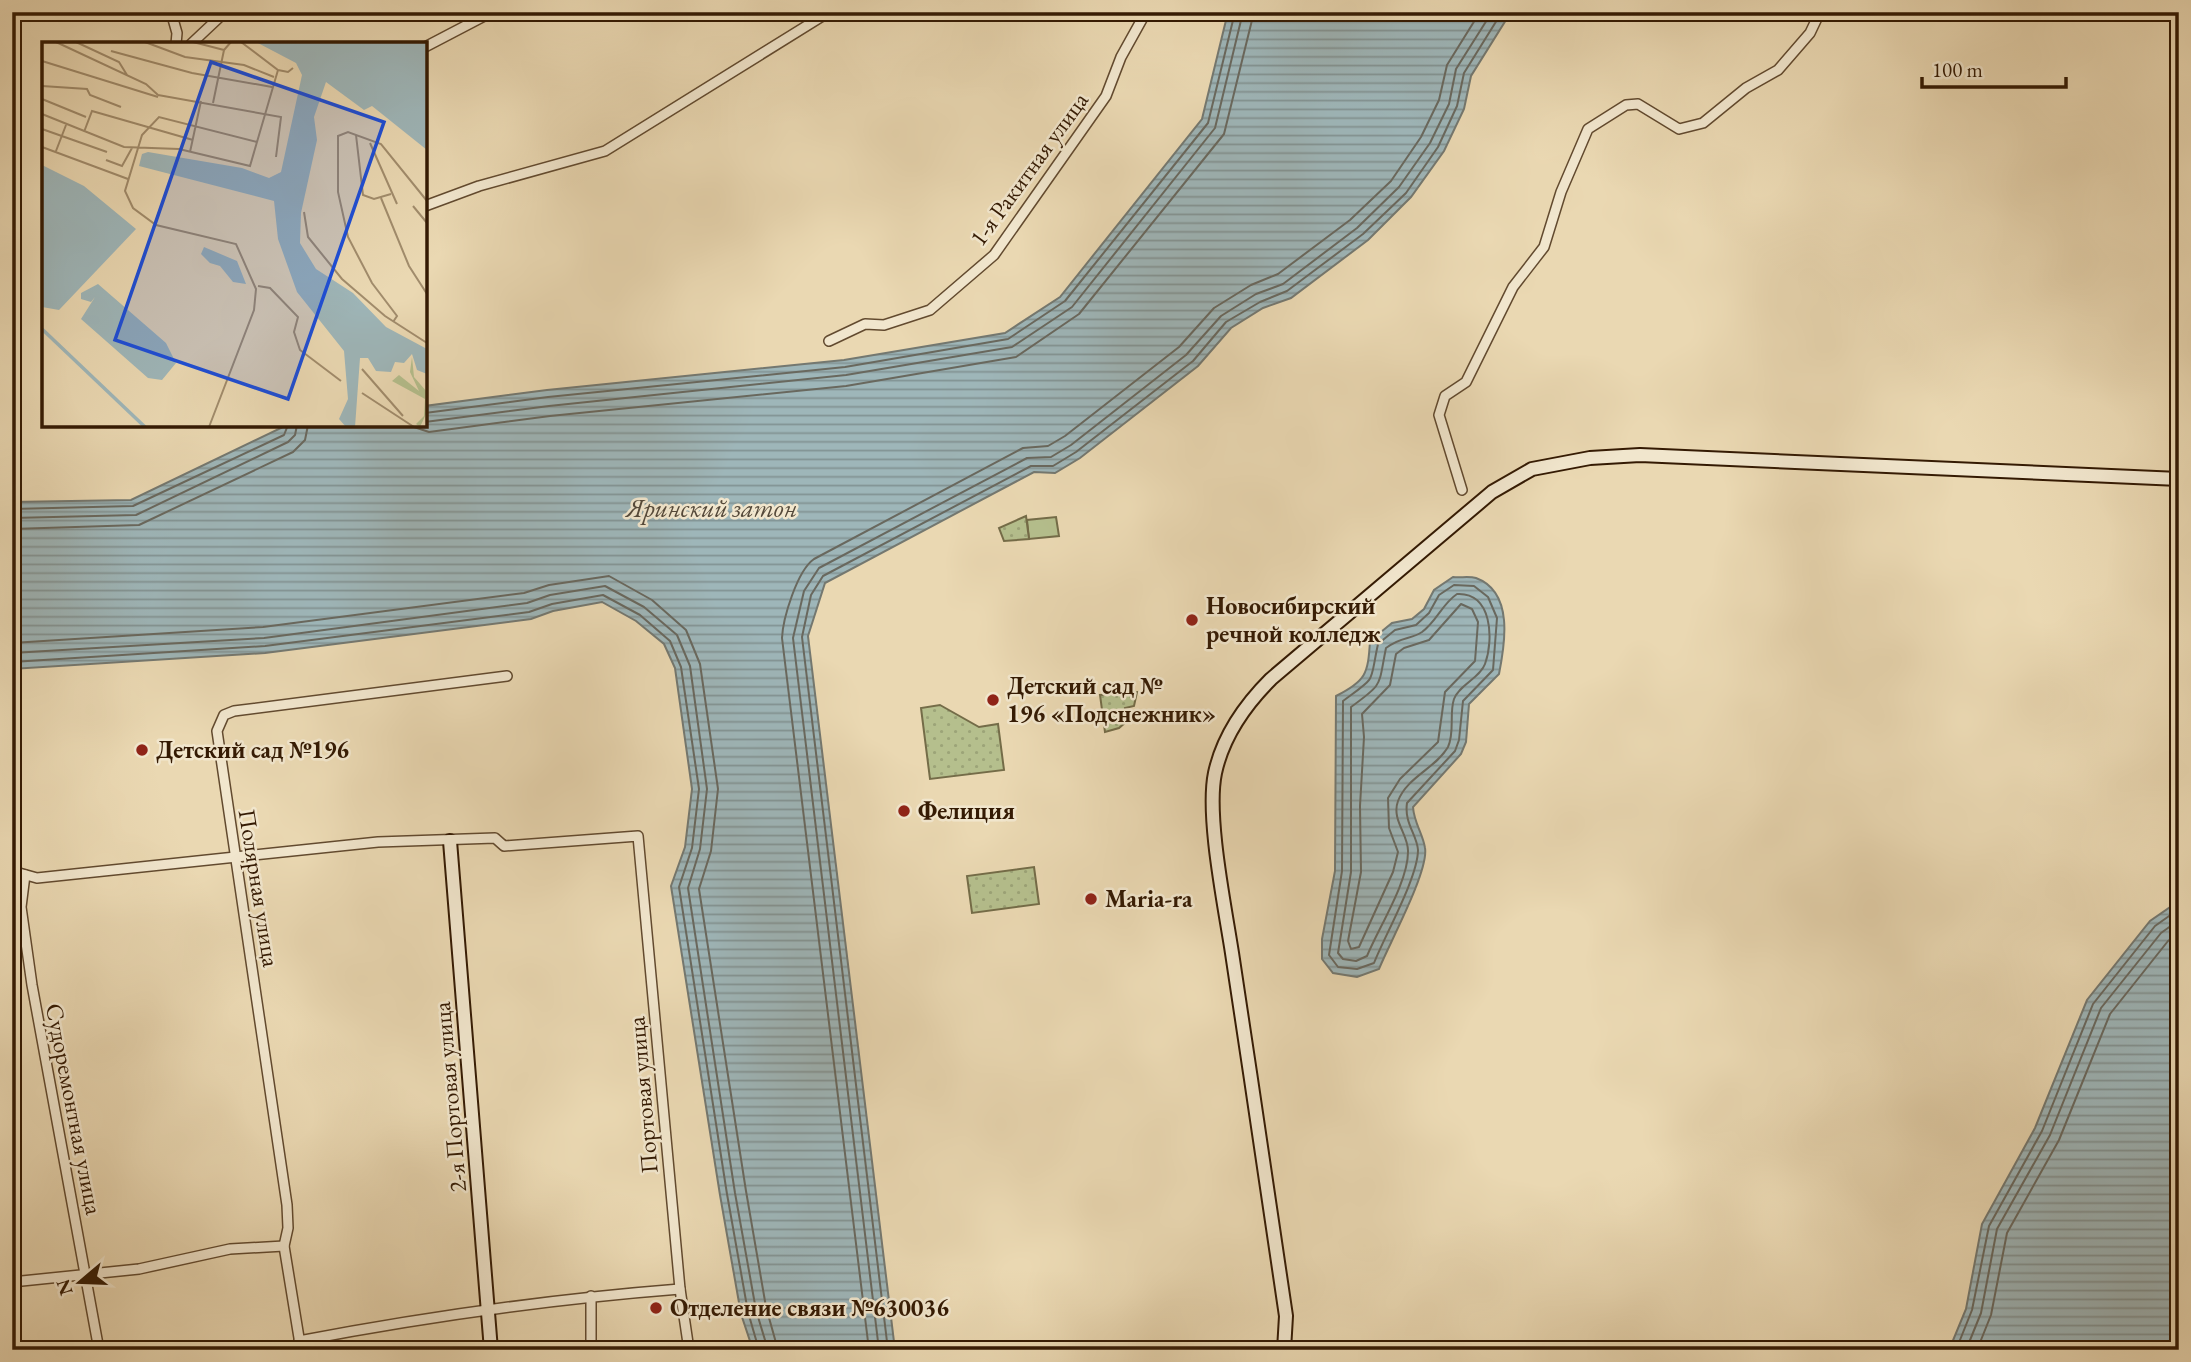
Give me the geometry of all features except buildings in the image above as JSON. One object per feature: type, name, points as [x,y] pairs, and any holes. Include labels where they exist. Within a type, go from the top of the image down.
[{"type":"street","points":[[171,12],[177,33],[176,42]]},
{"type":"street","points":[[193,42],[225,12]]},
{"type":"street","points":[[427,46],[492,12]]},
{"type":"street","points":[[427,205],[480,186],[605,150],[829,12]]},
{"type":"street","name":"1-я Ракитная улица","points":[[829,341],[865,324],[884,325],[930,310],[994,256],[1106,96],[1121,57],[1146,12]]},
{"type":"street","points":[[1462,490],[1439,415],[1445,396],[1466,382],[1513,287],[1544,247],[1561,192],[1588,129],[1626,105],[1638,104],[1679,129],[1703,123],[1746,88],[1777,70],[1810,33],[1820,12]]},
{"type":"street","points":[[1284,1350],[1286,1316],[1224,899],[1213,802],[1215,774],[1224,744],[1241,714],[1271,679],[1492,492],[1532,469],[1590,458],[1640,455],[2179,479]]},
{"type":"street","name":"Полярная улица","points":[[300,1345],[284,1246],[288,1228],[287,1205],[218,753],[217,731],[224,715],[234,711],[507,676]]},
{"type":"street","name":"Портовая улица","points":[[450,841],[495,838],[504,846],[638,836],[680,1289],[689,1350]]},
{"type":"street","points":[[12,871],[37,878],[378,842],[450,841]]},
{"type":"street","name":"2-я Портовая улица","points":[[450,841],[491,1350]]},
{"type":"street","name":"Судоремонтная улица","points":[[25,875],[21,907],[32,985],[99,1350]]},
{"type":"street","points":[[12,1282],[86,1276],[230,1249],[284,1246]]},
{"type":"street","points":[[300,1345],[489,1310],[591,1296],[680,1289]]},
{"type":"street","points":[[591,1296],[591,1350]]},
{"type":"green space","points":[[1026,516],[1029,539],[1004,541],[999,528]]},
{"type":"green space","points":[[1056,517],[1059,536],[1029,539],[1027,520]]},
{"type":"green space","points":[[1137,692],[1134,706],[1125,708],[1127,721],[1119,728],[1105,732],[1100,695]]},
{"type":"green space","points":[[940,705],[979,727],[998,724],[1004,770],[930,779],[921,708]]},
{"type":"green space","points":[[1034,867],[1039,904],[972,913],[967,876]]},
{"type":"water","name":"Яринский затон","points":[[1228,12],[1511,12],[1471,76],[1464,109],[1444,151],[1411,197],[1368,240],[1291,298],[1263,308],[1231,328],[1198,366],[1080,458],[1055,473],[1034,472],[825,583],[808,636],[895,1350],[753,1350],[741,1314],[671,886],[685,847],[692,789],[675,668],[664,644],[636,621],[602,602],[553,611],[531,619],[265,653],[12,669],[12,502],[131,500],[283,427],[427,427],[427,406],[547,390],[844,360],[1005,333],[1060,297],[1202,119]]},
{"type":"water","points":[[1453,577],[1476,578],[1488,585],[1502,607],[1504,634],[1499,674],[1469,704],[1466,742],[1461,754],[1413,807],[1424,843],[1425,859],[1415,890],[1379,969],[1357,977],[1333,973],[1322,959],[1322,939],[1335,871],[1336,696],[1354,686],[1364,675],[1370,641],[1392,623],[1412,619],[1424,609],[1434,590]]},
{"type":"water","points":[[2179,901],[2179,1350],[1949,1350],[1966,1309],[1982,1224],[2035,1128],[2087,1000],[2150,921]]},
{"type":"place","name":"Новосибирский речной колледж","points":[[1192,620]]},
{"type":"place","name":"Детский сад № 196 «Подснежник»","points":[[993,700]]},
{"type":"place","name":"Детский сад №196","points":[[142,750]]},
{"type":"place","name":"Фелиция","points":[[904,811]]},
{"type":"place","name":"Maria-ra","points":[[1091,899]]},
{"type":"place","name":"Отделение связи №630036","points":[[656,1308]]}]
